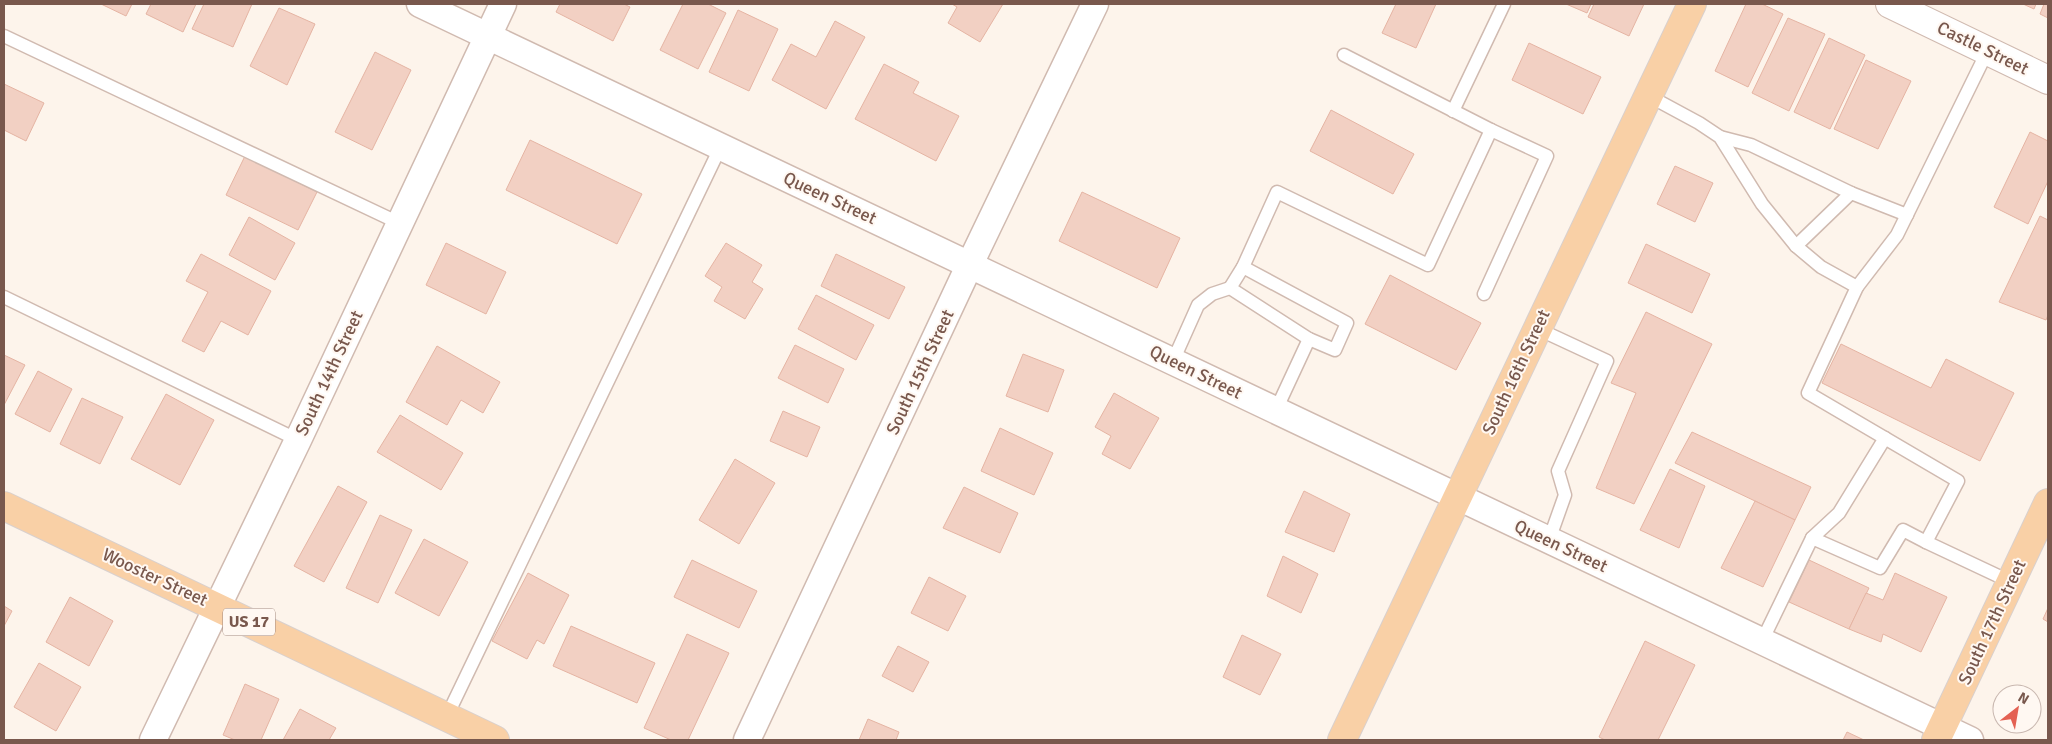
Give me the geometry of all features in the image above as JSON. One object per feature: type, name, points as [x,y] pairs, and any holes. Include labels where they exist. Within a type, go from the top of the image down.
[{"type":"main road","name":"South 16th Street","points":[[1342,740],[1536,328],[1692,4]]},
{"type":"main road","name":"South 17th Street","points":[[1939,734],[2048,503]]},
{"type":"main road","name":"Wooster Street","points":[[4,506],[495,740]]},
{"type":"street","name":"Queen Street","points":[[420,4],[1762,641],[1939,734],[1970,740]]},
{"type":"street","name":"South 14th Street","points":[[152,740],[298,440],[503,4]]},
{"type":"street","name":"South 15th Street","points":[[747,740],[970,264],[1095,4]]},
{"type":"street","name":"Castle Street","points":[[1890,4],[2048,80]]},
{"type":"lane","points":[[1453,111],[1504,4]]},
{"type":"lane","points":[[4,36],[399,223]]},
{"type":"lane","points":[[1926,542],[1958,480],[1808,393],[1858,287],[1893,242],[1988,50]]},
{"type":"lane","points":[[1344,55],[1491,130],[1547,156],[1484,294]]},
{"type":"lane","points":[[1649,96],[1700,123],[1720,137],[1751,145],[1851,193],[1907,215]]},
{"type":"lane","points":[[1173,361],[1198,305],[1212,294],[1230,288],[1243,267],[1277,192],[1428,265],[1491,130]]},
{"type":"lane","points":[[1720,137],[1762,204],[1796,246],[1821,267],[1858,287]]},
{"type":"lane","points":[[446,718],[721,146]]},
{"type":"lane","points":[[1796,246],[1851,193]]},
{"type":"lane","points":[[1230,288],[1309,339],[1335,350],[1346,323],[1243,267]]},
{"type":"lane","points":[[4,297],[298,440]]},
{"type":"lane","points":[[1536,328],[1607,361],[1558,471],[1566,495],[1549,540]]},
{"type":"lane","points":[[1276,410],[1309,339]]},
{"type":"lane","points":[[1762,641],[1812,538],[1839,513],[1885,438]]},
{"type":"lane","points":[[1812,538],[1880,568],[1903,530],[2011,582]]},
{"type":"building","points":[[101,4],[132,4],[126,16]]},
{"type":"building","points":[[151,4],[196,4],[183,32],[146,14]]},
{"type":"building","points":[[204,4],[252,4],[233,47],[192,29]]},
{"type":"building","points":[[560,4],[624,4],[630,7],[613,41],[556,12]]},
{"type":"building","points":[[683,4],[708,4],[726,13],[698,69],[660,50]]},
{"type":"building","points":[[952,4],[1003,4],[980,42],[948,23],[957,7]]},
{"type":"building","points":[[1396,4],[1436,4],[1416,48],[1382,33]]},
{"type":"building","points":[[1566,4],[1591,4],[1587,13]]},
{"type":"building","points":[[1594,4],[1644,4],[1629,36],[1588,17]]},
{"type":"building","points":[[1746,4],[1762,4],[1783,14],[1748,87],[1715,71]]},
{"type":"building","points":[[2023,4],[2036,4],[2034,9]]},
{"type":"building","points":[[2044,4],[2048,4],[2048,18],[2040,14]]},
{"type":"building","points":[[279,8],[315,24],[287,85],[250,66]]},
{"type":"building","points":[[738,10],[778,29],[749,91],[709,72]]},
{"type":"building","points":[[1788,18],[1825,34],[1789,111],[1752,93]]},
{"type":"building","points":[[835,21],[865,37],[826,109],[772,80],[791,44],[816,57]]},
{"type":"building","points":[[1829,38],[1865,55],[1830,129],[1794,112]]},
{"type":"building","points":[[1529,43],[1601,77],[1583,114],[1512,80]]},
{"type":"building","points":[[375,52],[411,70],[372,150],[335,132]]},
{"type":"building","points":[[1866,60],[1911,81],[1878,149],[1834,129]]},
{"type":"building","points":[[884,64],[919,82],[913,93],[959,116],[936,161],[855,119]]},
{"type":"building","points":[[4,84],[44,103],[26,141],[4,130]]},
{"type":"building","points":[[1331,110],[1414,154],[1393,194],[1310,151]]},
{"type":"building","points":[[2030,132],[2048,141],[2048,181],[2028,224],[1994,207]]},
{"type":"building","points":[[530,140],[642,194],[617,244],[506,190]]},
{"type":"building","points":[[245,156],[317,192],[298,230],[226,195]]},
{"type":"building","points":[[1675,166],[1713,183],[1695,222],[1657,204]]},
{"type":"building","points":[[1082,192],[1180,238],[1157,288],[1059,241]]},
{"type":"building","points":[[2040,216],[2048,220],[2048,315],[2046,320],[1999,302]]},
{"type":"building","points":[[249,217],[295,243],[275,280],[229,255]]},
{"type":"building","points":[[446,243],[506,272],[486,314],[426,285]]},
{"type":"building","points":[[726,243],[762,265],[752,282],[763,289],[745,319],[714,301],[722,287],[705,276]]},
{"type":"building","points":[[1646,244],[1710,274],[1692,313],[1628,283]]},
{"type":"building","points":[[201,254],[271,291],[248,335],[221,321],[204,352],[182,341],[208,292],[186,281]]},
{"type":"building","points":[[836,254],[905,287],[889,319],[821,286]]},
{"type":"building","points":[[1390,275],[1481,323],[1456,370],[1365,324]]},
{"type":"building","points":[[816,295],[874,325],[856,360],[798,329]]},
{"type":"building","points":[[1646,312],[1712,344],[1634,504],[1596,488],[1636,393],[1611,383]]},
{"type":"building","points":[[1841,344],[1931,388],[1946,359],[2014,393],[1980,461],[1822,383]]},
{"type":"building","points":[[795,345],[844,369],[828,403],[778,378]]},
{"type":"building","points":[[437,346],[500,382],[483,413],[461,400],[447,425],[406,402]]},
{"type":"building","points":[[1023,354],[1064,370],[1048,412],[1006,396]]},
{"type":"building","points":[[4,355],[25,365],[4,405]]},
{"type":"building","points":[[38,371],[72,389],[50,432],[15,414]]},
{"type":"building","points":[[1114,393],[1159,418],[1130,469],[1102,454],[1111,436],[1095,427]]},
{"type":"building","points":[[166,394],[214,420],[180,485],[131,459]]},
{"type":"building","points":[[82,398],[123,417],[100,464],[60,444]]},
{"type":"building","points":[[783,411],[820,427],[807,457],[770,441]]},
{"type":"building","points":[[400,415],[463,453],[441,490],[377,452]]},
{"type":"building","points":[[1000,428],[1053,453],[1034,495],[981,471]]},
{"type":"building","points":[[1692,432],[1811,487],[1795,520],[1675,463]]},
{"type":"building","points":[[735,459],[775,483],[739,544],[699,520]]},
{"type":"building","points":[[1670,469],[1705,486],[1679,548],[1640,530]]},
{"type":"building","points":[[338,486],[367,502],[324,582],[294,566]]},
{"type":"building","points":[[964,487],[1018,513],[1000,553],[943,528]]},
{"type":"building","points":[[1304,491],[1350,514],[1334,552],[1285,532]]},
{"type":"building","points":[[1755,501],[1795,520],[1763,587],[1721,568]]},
{"type":"building","points":[[380,515],[412,530],[378,603],[346,588]]},
{"type":"building","points":[[424,539],[468,562],[439,616],[395,593]]},
{"type":"building","points":[[1283,556],[1318,574],[1301,613],[1267,596]]},
{"type":"building","points":[[692,560],[757,591],[739,628],[674,597]]},
{"type":"building","points":[[1809,560],[1869,588],[1849,629],[1789,602]]},
{"type":"building","points":[[528,573],[569,595],[544,644],[537,640],[527,659],[492,641]]},
{"type":"building","points":[[1895,573],[1947,597],[1921,652],[1883,634],[1881,642],[1849,629],[1866,593],[1883,600]]},
{"type":"building","points":[[929,577],[966,596],[948,631],[911,613]]},
{"type":"building","points":[[70,597],[113,621],[89,666],[46,642]]},
{"type":"building","points":[[4,606],[12,611],[4,626]]},
{"type":"building","points":[[2048,608],[2048,622],[2043,619]]},
{"type":"building","points":[[571,626],[655,663],[637,703],[553,666]]},
{"type":"building","points":[[687,634],[729,653],[688,740],[671,740],[644,728]]},
{"type":"building","points":[[1242,635],[1281,654],[1260,695],[1223,677]]},
{"type":"building","points":[[1645,641],[1695,665],[1658,740],[1605,740],[1599,737]]},
{"type":"building","points":[[898,646],[929,662],[913,692],[882,676]]},
{"type":"building","points":[[39,663],[81,687],[56,731],[14,707]]},
{"type":"building","points":[[245,684],[279,699],[261,740],[235,740],[223,735]]},
{"type":"building","points":[[300,709],[336,728],[329,740],[283,740]]},
{"type":"building","points":[[868,719],[899,732],[896,740],[859,740]]},
{"type":"building","points":[[1847,732],[1864,740],[1843,740]]}]
